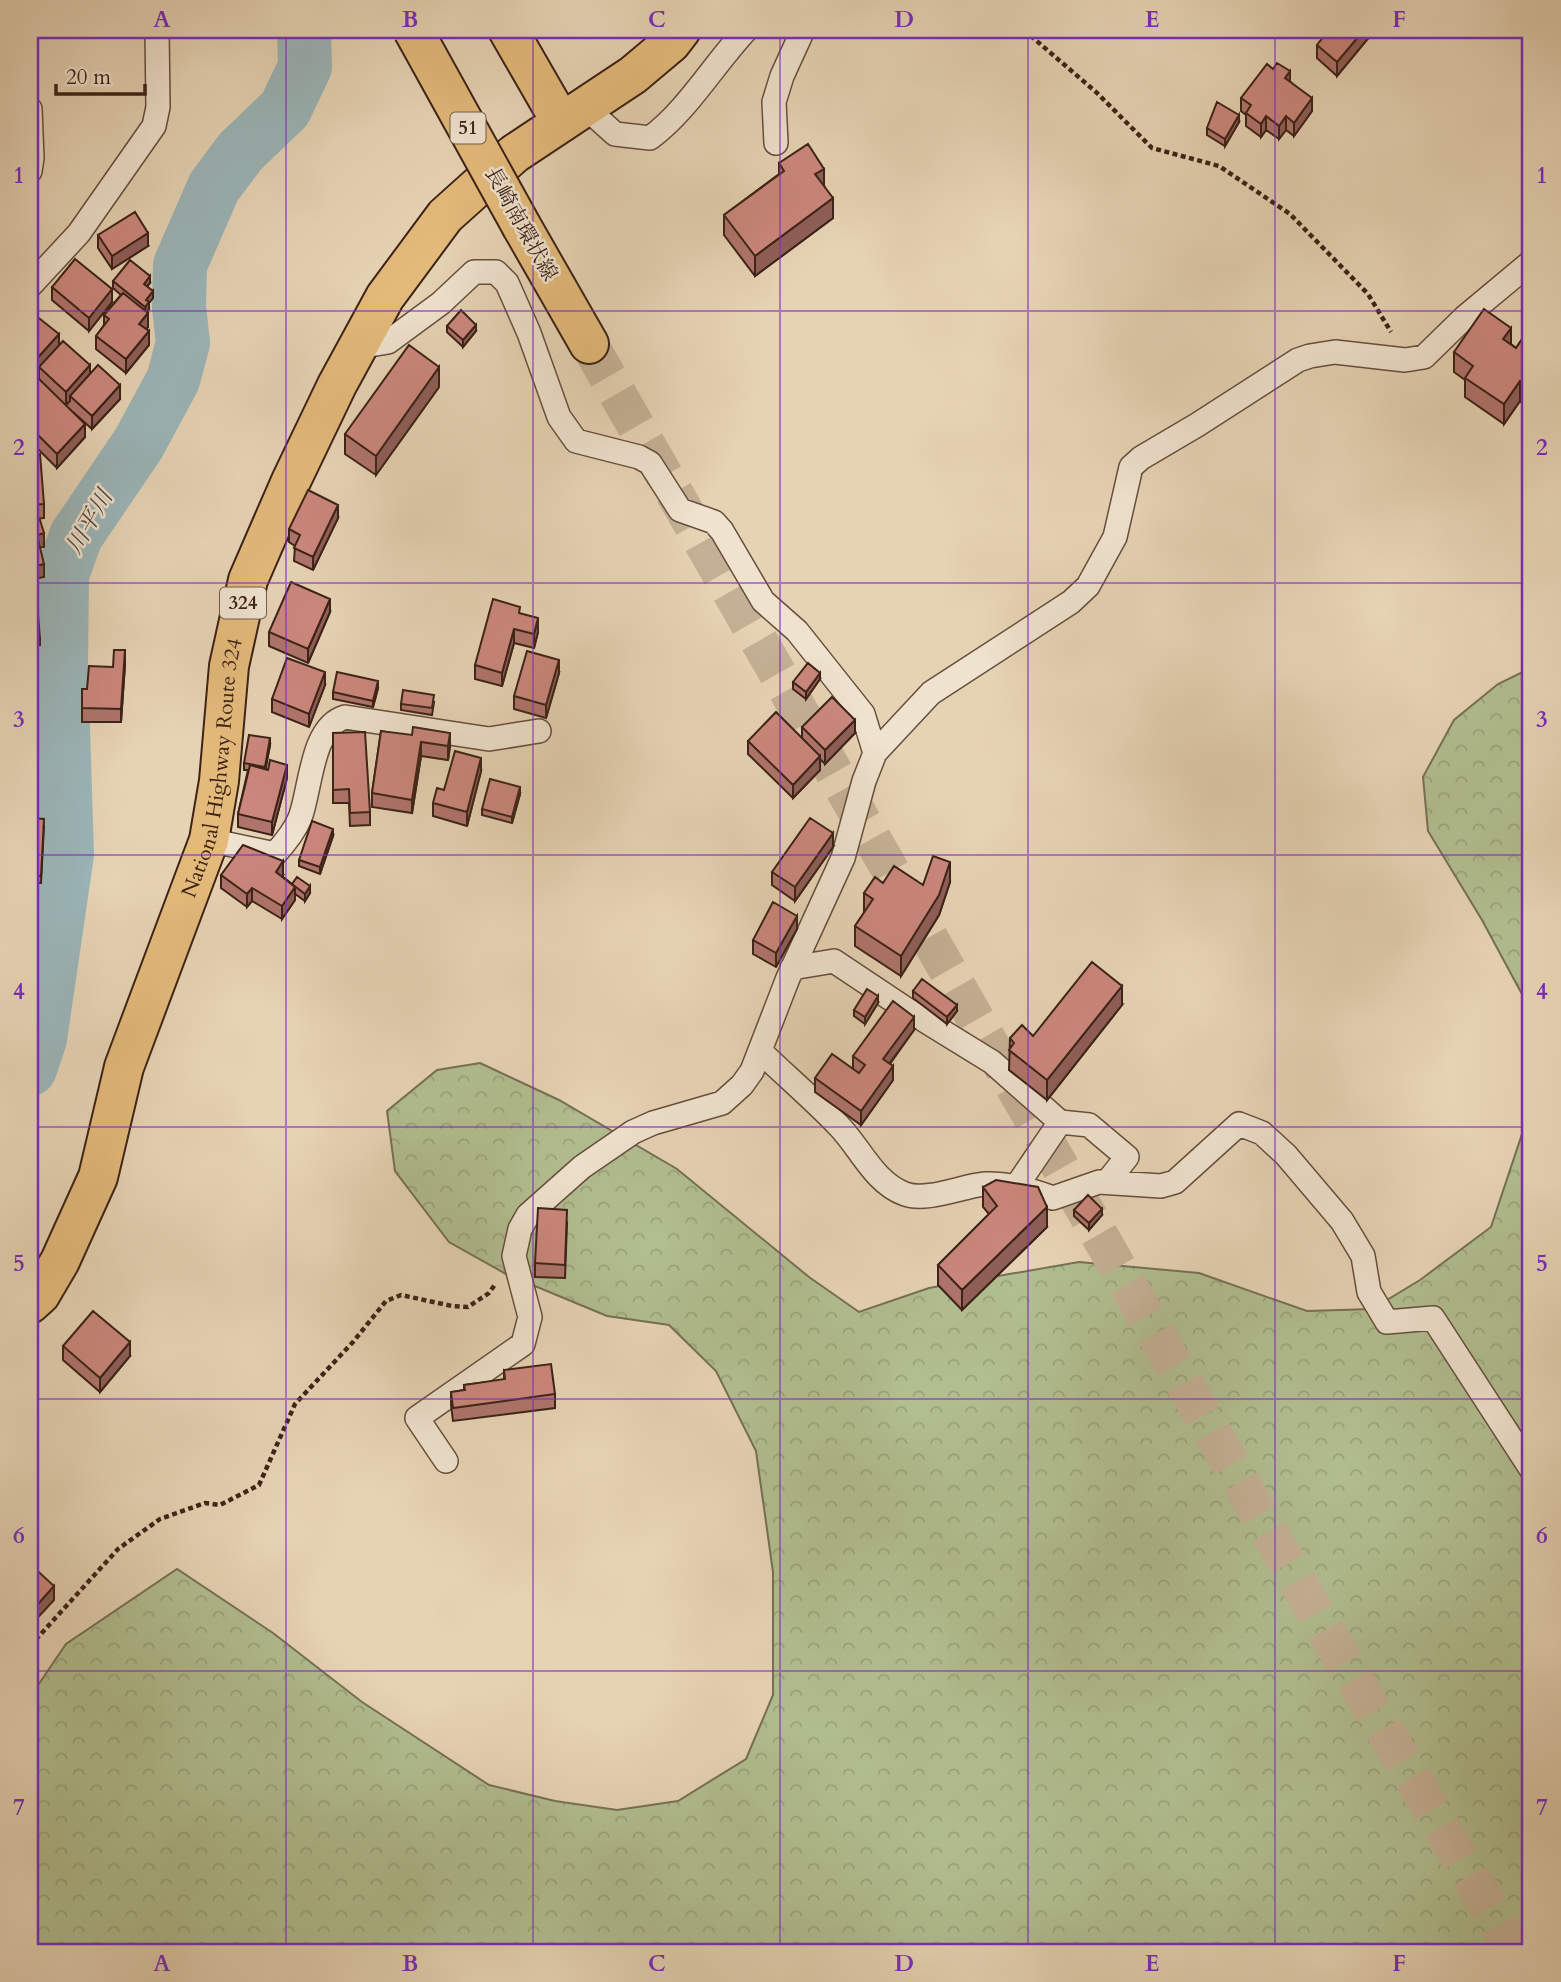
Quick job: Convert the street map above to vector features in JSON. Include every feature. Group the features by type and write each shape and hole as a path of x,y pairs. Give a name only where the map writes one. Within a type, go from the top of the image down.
{"highway":[{"name":"長崎南環状線","path":"413,30 589,344"},
{"name":"National Highway Route 324","path":"30,1304 40,1295 60,1261 98,1177 124,1068 209,840 219,781 229,666 248,580 291,481 358,347 385,297 445,216 514,154 633,75 671,43 681,30"},
{"path":"509,32 573,115"}],"street":[{"path":"30,286 79,233 154,126 158,107 158,30"},
{"path":"573,115 615,134 650,138 667,126 746,30"},
{"path":"776,143 774,102 782,76 803,30"},
{"path":"30,109 30,171"},
{"path":"446,1461 417,1418 523,1345 530,1317 514,1256 520,1229 528,1215 582,1167 633,1132 653,1123 722,1103 742,1085 752,1071 792,968 843,858 864,781 875,753 931,692 1071,602 1088,586 1115,537 1131,467 1141,458 1198,425 1298,360 1335,352 1405,360 1424,357 1465,317 1531,262"},
{"path":"358,347 388,342 441,303 474,272 496,272 507,283 529,333 559,417 576,441 639,457 650,463 680,510 714,522 763,601 797,631 863,714 875,753"},
{"path":"209,840 275,854 300,819 321,740 337,719 345,717 489,739 539,731"},
{"path":"792,968 834,961 905,1009 992,1062 1060,1122 1089,1125 1127,1157 1107,1182"},
{"path":"760,1051 841,1128 864,1159 886,1182 906,1195 937,1195 985,1184 1028,1189 1053,1198 1098,1182 1161,1186 1175,1182 1239,1124 1262,1133 1286,1155 1342,1221 1363,1256 1369,1292 1387,1322 1433,1318 1531,1469"},
{"path":"1016,1187 1060,1122"}],"path":[{"path":"1024,30 1096,92 1152,148 1219,166 1290,214 1368,294 1395,338 1408,343 1422,342 1434,348"},
{"path":"30,1646 128,1541 160,1519 205,1503 220,1504 259,1485 295,1404 353,1342 386,1301 401,1295 468,1307 489,1293 496,1283 498,1271"}],"green space":[{"path":"1531,668 1531,1011 1482,920 1428,831 1423,777 1454,720 1498,684"},
{"path":"480,1063 559,1100 677,1169 809,1277 859,1312 929,1288 1079,1262 1199,1273 1307,1311 1372,1309 1420,1280 1491,1227 1531,1107 1531,1952 30,1952 30,1697 66,1644 177,1569 273,1633 362,1702 489,1785 555,1801 617,1810 678,1801 746,1759 773,1695 773,1572 756,1451 716,1371 669,1325 607,1316 506,1274 449,1242 395,1171 387,1111 437,1070"}],"building":[{"path":"1329,30 1364,30 1337,62 1317,45"},
{"path":"1277,63 1290,71 1285,78 1312,98 1294,123 1286,116 1279,126 1266,116 1261,124 1246,113 1251,105 1241,98 1267,64 1273,69"},
{"path":"1217,102 1239,115 1225,139 1207,128"},
{"path":"808,144 824,169 815,174 833,198 755,256 724,215 784,171 779,163"},
{"path":"135,212 148,233 112,256 98,235"},
{"path":"75,259 112,289 89,318 52,287"},
{"path":"130,260 150,276 144,284 153,291 146,300 149,302 145,307 113,281"},
{"path":"123,293 148,313 139,324 149,331 126,359 96,336 109,319 104,315"},
{"path":"1484,309 1511,328 1503,339 1516,348 1531,326 1531,389 1520,381 1504,404 1465,378 1473,366 1454,352"},
{"path":"461,310 476,325 463,340 447,326"},
{"path":"30,311 59,334 32,364 30,361"},
{"path":"63,341 90,365 66,392 39,367"},
{"path":"409,345 439,367 376,456 345,434"},
{"path":"98,365 120,385 92,416 70,396"},
{"path":"35,375 85,424 57,454 30,427 30,382"},
{"path":"40,454 44,504 30,505 30,455"},
{"path":"308,490 338,505 313,557 294,548 300,535 289,529"},
{"path":"40,520 44,533 37,535 44,564 30,567 30,523"},
{"path":"291,582 330,599 308,649 269,632"},
{"path":"493,599 520,607 519,613 538,618 534,634 514,629 502,673 475,665"},
{"path":"30,601 38,614 40,639 30,638"},
{"path":"114,650 125,650 121,709 82,708 82,689 87,689 89,666 113,667"},
{"path":"527,651 559,660 546,705 514,696"},
{"path":"287,658 325,672 309,714 272,699"},
{"path":"808,663 820,673 806,692 793,682"},
{"path":"337,672 378,681 373,701 333,692"},
{"path":"403,690 434,695 432,708 401,704"},
{"path":"832,697 855,720 825,750 802,727"},
{"path":"776,712 820,756 793,785 748,741"},
{"path":"413,727 450,733 448,746 421,742 412,800 372,793 381,731 412,735"},
{"path":"365,732 370,812 350,813 349,789 333,790 333,733"},
{"path":"249,735 270,738 265,767 244,763"},
{"path":"455,751 481,758 467,812 433,803 437,788 444,790"},
{"path":"270,760 287,765 272,822 238,814 250,765 268,770"},
{"path":"490,779 520,787 512,817 482,809"},
{"path":"30,818 44,819 41,876 30,875"},
{"path":"810,818 833,833 795,887 772,872"},
{"path":"312,821 333,829 320,867 299,860"},
{"path":"243,845 283,861 276,872 295,887 282,906 252,888 247,894 221,875"},
{"path":"933,856 950,862 939,895 901,956 855,926 873,899 864,893 875,877 883,883 894,866 923,885"},
{"path":"297,877 310,886 305,894 292,884"},
{"path":"773,902 797,916 776,953 753,940"},
{"path":"30,907 35,908 30,952"},
{"path":"1092,962 1122,986 1047,1080 1009,1050 1014,1043 1010,1038 1022,1025 1033,1036"},
{"path":"922,979 957,1005 947,1017 913,991"},
{"path":"867,989 878,996 865,1017 854,1010"},
{"path":"893,1001 914,1017 883,1059 893,1066 861,1111 815,1078 832,1054 859,1073 865,1065 853,1056"},
{"path":"996,1180 1038,1187 1047,1207 962,1290 938,1265 997,1206 983,1187"},
{"path":"1088,1195 1102,1209 1089,1223 1074,1210"},
{"path":"538,1208 567,1210 565,1265 535,1263"},
{"path":"93,1311 130,1342 100,1378 63,1346"},
{"path":"551,1364 555,1394 453,1408 451,1392 465,1390 464,1385 505,1379 504,1370"},
{"path":"30,1564 54,1586 30,1613"}],"waterway":[{"name":"川平川","path":"30,1069 40,1039 67,854 61,666 62,575 76,536 139,443 173,380 183,343 179,307 180,265 214,187 241,151 285,109 305,67 304,30"}],"tunnel":[{"path":"589,344 1322,1624 1515,1952"}]}
